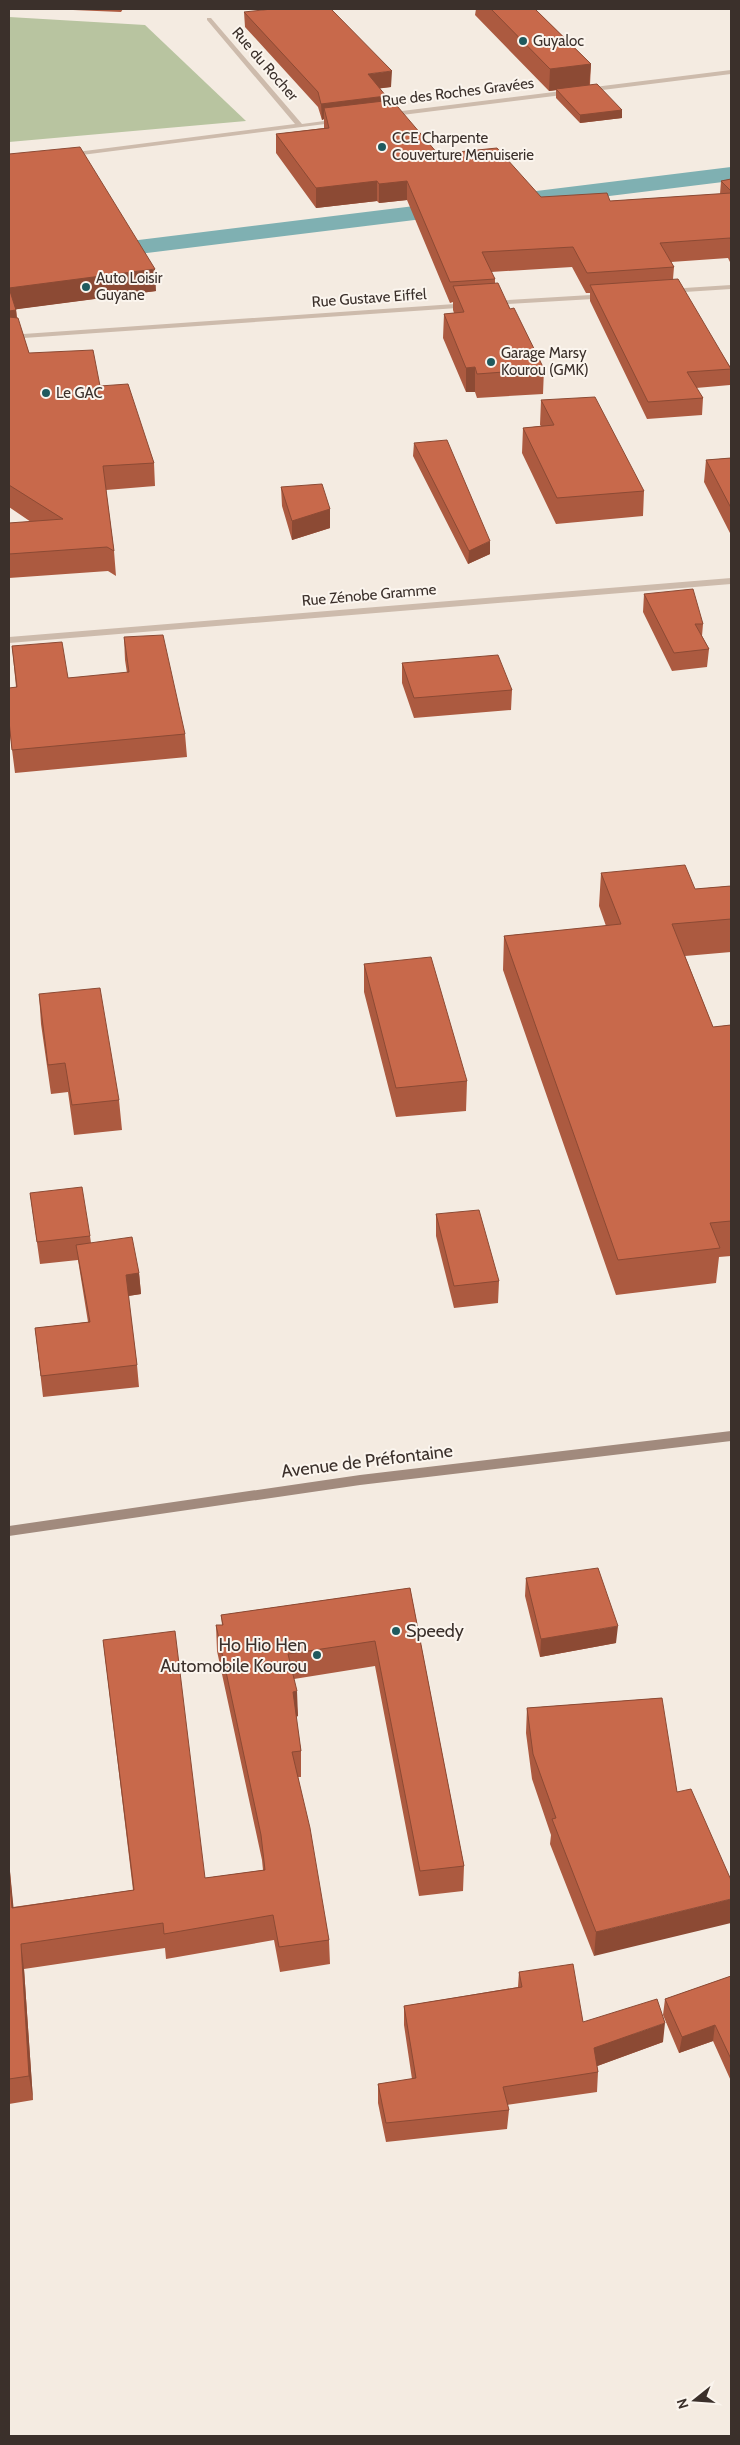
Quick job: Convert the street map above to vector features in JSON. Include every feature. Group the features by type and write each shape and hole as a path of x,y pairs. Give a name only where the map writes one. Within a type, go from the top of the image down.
{"main road":[{"name":"Avenue de Préfontaine","path":"9,1531 360,1480 731,1436"}],"street":[{"name":"Rue du Rocher","path":"209,19 300,126"},
{"name":"Rue des Roches Gravées","path":"380,116 731,72"},
{"path":"57,156 350,120"},
{"path":"662,292 731,287"},
{"name":"Rue Gustave Eiffel","path":"9,337 612,295"},
{"name":"Rue Zénobe Gramme","path":"9,640 731,581"}],"green space":[{"path":"9,17 145,25 246,121 9,142"}],"building":[{"path":"272,9 331,9 392,71 368,74 386,96 321,104 318,92 244,12"},
{"path":"491,9 535,9 591,64 550,69"},
{"path":"597,84 622,110 580,115 556,89"},
{"path":"392,100 438,154 497,148 541,197 607,193 610,201 731,193 731,241 730,238 660,243 674,267 587,273 573,247 482,252 495,279 450,282 407,181 379,184 377,181 316,188 276,134 329,128 324,108"},
{"path":"80,147 155,269 9,288 9,154"},
{"path":"731,179 731,191 721,181"},
{"path":"678,279 731,369 687,372 703,398 648,402 590,285"},
{"path":"498,283 510,309 514,308 544,369 477,374 475,367 466,368 444,314 464,312 453,286"},
{"path":"9,288 16,310 9,311"},
{"path":"9,317 18,318 29,353 93,350 100,386 128,384 154,463 103,466 114,551 107,547 9,554 9,523 63,519 9,485"},
{"path":"595,397 644,491 557,498 523,428 554,425 541,400"},
{"path":"447,440 490,541 469,551 414,443"},
{"path":"731,458 731,508 706,460"},
{"path":"322,484 330,509 292,521 281,487"},
{"path":"693,589 703,624 695,624 709,649 674,653 644,594"},
{"path":"163,635 185,734 12,750 9,721 9,688 17,687 12,646 62,642 68,678 129,672 124,637"},
{"path":"498,655 512,690 414,698 402,663"},
{"path":"685,865 695,889 731,886 731,919 672,924 713,1027 731,1025 731,1221 710,1223 720,1248 618,1260 504,936 621,924 601,873"},
{"path":"431,957 467,1081 396,1088 364,964"},
{"path":"100,988 119,1100 72,1105 65,1063 48,1065 39,994"},
{"path":"82,1187 90,1236 37,1242 30,1193"},
{"path":"479,1210 499,1281 454,1286 436,1214"},
{"path":"132,1237 139,1273 126,1275 137,1365 41,1376 35,1328 90,1322 76,1245"},
{"path":"598,1568 618,1626 541,1639 526,1578"},
{"path":"410,1588 464,1866 420,1871 375,1641 288,1654 297,1691 293,1692 301,1751 292,1752 310,1828 329,1940 279,1947 273,1915 164,1934 163,1923 21,1944 29,2076 9,2079 9,1875 12,1908 134,1890 103,1640 175,1631 205,1878 265,1870 261,1835 216,1625 223,1625 221,1615"},
{"path":"662,1698 677,1792 691,1789 731,1880 731,1899 596,1932 552,1819 556,1818 533,1754 527,1708"},
{"path":"573,1964 583,2022 657,1999 665,2023 594,2048 598,2072 503,2087 509,2110 386,2123 378,2084 416,2078 404,2006 522,1987 519,1972"},
{"path":"731,1976 731,2059 715,2025 682,2037 665,1999"}],"waterway":[{"path":"9,263 731,174"}],"place":[{"name":"Guyaloc","path":"523,41"},
{"name":"CCE Charpente Couverture Menuiserie","path":"382,147"},
{"name":"Auto Loisir Guyane","path":"86,287"},
{"name":"Garage Marsy Kourou (GMK)","path":"491,362"},
{"name":"Le GAC","path":"46,393"},
{"name":"Speedy","path":"396,1631"},
{"name":"Ho Hio Hen Automobile Kourou","path":"317,1655"}]}
